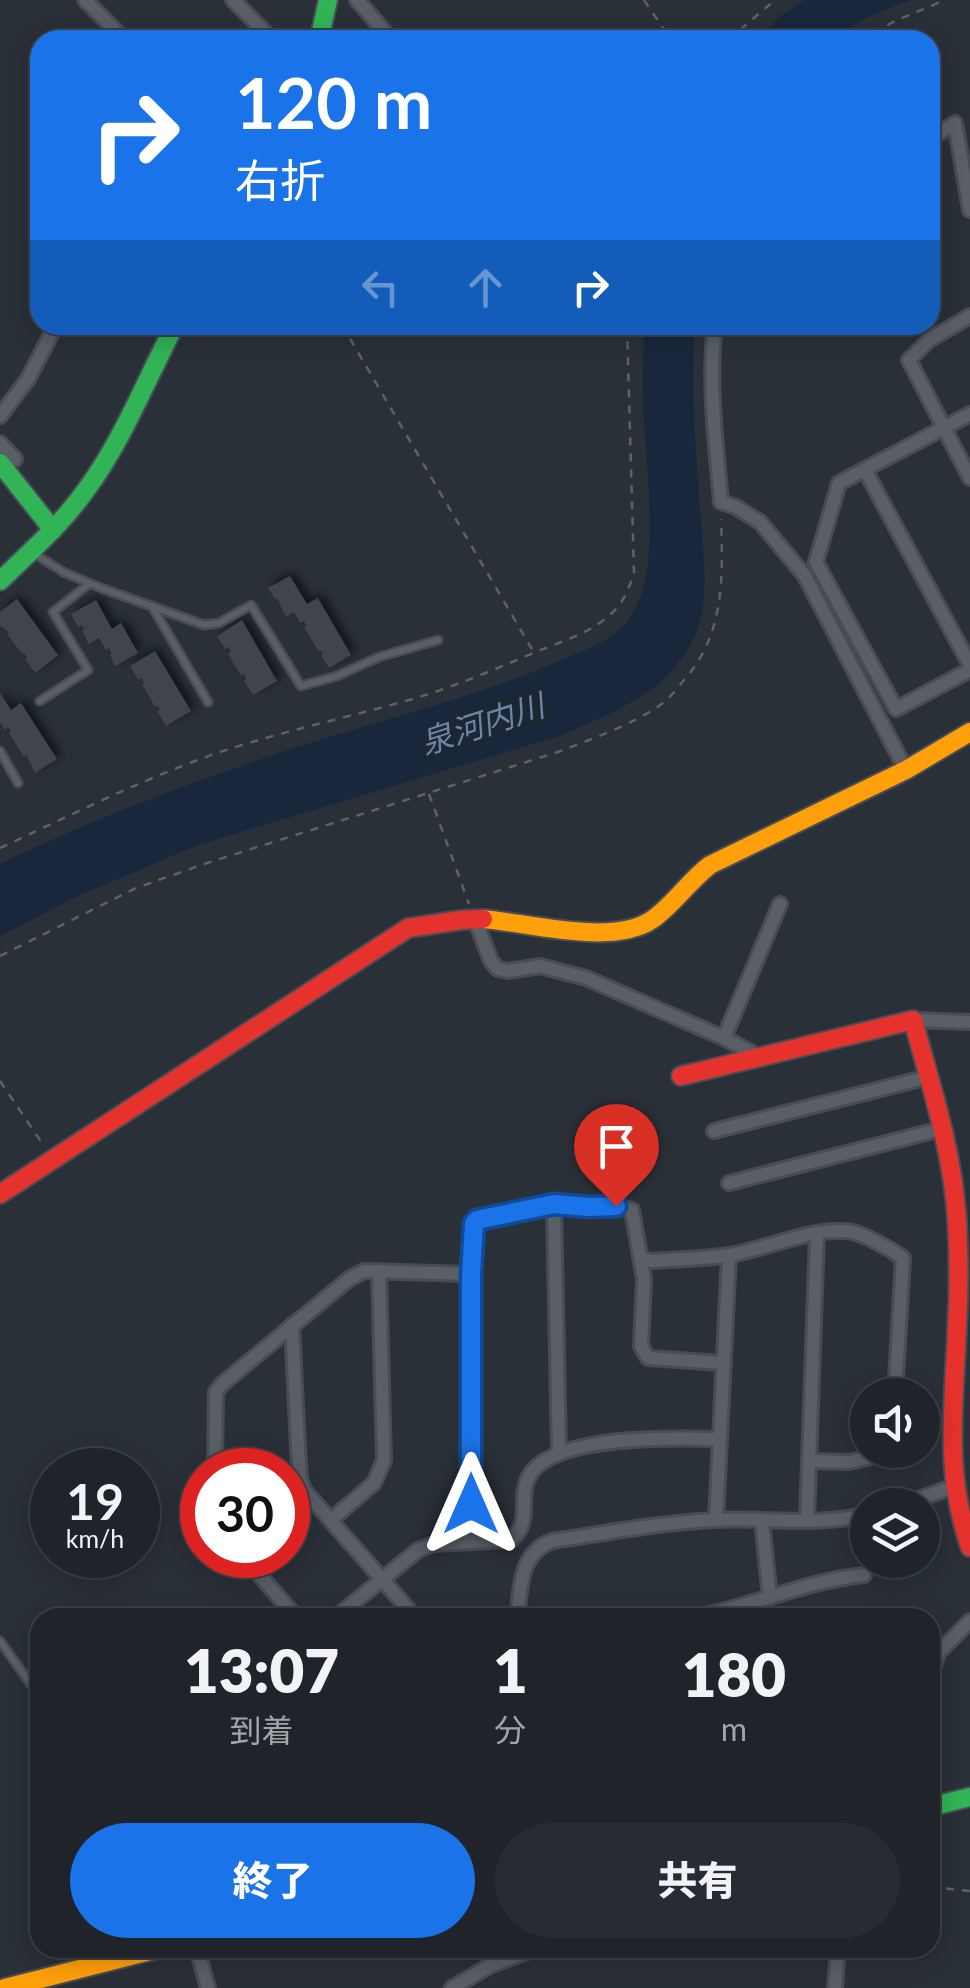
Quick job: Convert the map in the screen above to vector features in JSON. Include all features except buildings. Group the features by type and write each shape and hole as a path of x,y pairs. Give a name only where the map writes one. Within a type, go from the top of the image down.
{"street":[{"path":"85,0 114,30"},
{"path":"233,0 264,30"},
{"path":"321,30 328,0"},
{"path":"357,0 383,30"},
{"path":"940,133 970,114"},
{"path":"955,123 970,210"},
{"path":"940,334 970,316"},
{"path":"0,416 28,379 51,335"},
{"path":"0,581 72,510 120,433 170,335"},
{"path":"714,335 720,502 760,522 805,576 906,770"},
{"path":"938,335 909,360 970,478"},
{"path":"865,470 970,668 896,710 816,562 839,483 970,414"},
{"path":"0,443 15,459 3,465 52,530"},
{"path":"0,1194 408,928 475,919 609,931 640,926 657,917 694,874 906,770 970,732"},
{"path":"724,1038 780,904"},
{"path":"475,919 498,969 540,966 586,978 760,1057"},
{"path":"913,1020 954,1177 957,1326 951,1420 955,1486 970,1547"},
{"path":"680,1076 913,1020 970,1022"},
{"path":"714,1131 928,1078"},
{"path":"729,1184 941,1129"},
{"path":"554,1204 559,1452"},
{"path":"471,1542 471,1274 477,1220 554,1204 632,1210 644,1279 641,1346 648,1358 722,1363"},
{"path":"640,1258 651,1261 728,1255 816,1234 844,1230 856,1233 903,1258 896,1378"},
{"path":"807,1520 816,1234"},
{"path":"716,1520 728,1255"},
{"path":"215,1448 216,1392 222,1384 350,1278 364,1272 471,1274"},
{"path":"332,1520 374,1483 384,1460 379,1272"},
{"path":"292,1325 300,1478 304,1490 408,1608"},
{"path":"347,1608 418,1550 433,1544 511,1540 524,1522 527,1480 559,1452 630,1440 719,1439"},
{"path":"810,1461 850,1462"},
{"path":"940,1491 955,1486"},
{"path":"518,1608 524,1565 540,1545 552,1541 716,1520 850,1518"},
{"path":"762,1521 770,1598"},
{"path":"731,1608 850,1576"},
{"path":"262,1578 288,1608"},
{"path":"940,1651 970,1621"},
{"path":"940,1805 970,1797"},
{"path":"5,1988 123,1958"},
{"path":"200,1958 208,1988"},
{"path":"452,1988 488,1966 510,1958"},
{"path":"835,1988 837,1958"}],"lane":[{"path":"31,551 90,584 204,625 212,626 252,605 301,686 438,640"},
{"path":"40,700 88,670 53,612 90,584"},
{"path":"152,607 208,702"},
{"path":"0,751 18,783"},
{"path":"0,1641 30,1682"}],"path":[{"path":"644,0 664,30"},
{"path":"740,30 774,0"},
{"path":"877,30 945,0"},
{"path":"348,335 534,653"},
{"path":"0,848 217,754 411,700 480,676 597,626 622,601 634,573 627,335"},
{"path":"0,956 136,888 558,752 613,730 664,702 698,665 717,622 723,573 720,502"},
{"path":"429,794 475,919"},
{"path":"0,1081 53,1160"},
{"path":"940,1888 970,1890"}],"water":[{"path":"804,0 910,0 865,18 847,30 768,30"},
{"name":"泉河内川","path":"645,335 695,335 693,394 704,597 694,639 656,686 601,718 559,736 198,845 73,898 0,936 0,864 199,781 519,677 598,644 624,626 638,603 648,557"}],"traffic: fast":[{"path":"321,30 328,0"},
{"path":"0,581 86,490 123,430 170,335"},
{"path":"0,463 53,530"},
{"path":"940,1804 970,1797"}],"traffic: slow":[{"path":"483,919 594,932 636,927 661,913 710,865 906,770 970,732"},
{"path":"5,1988 123,1958"}],"traffic: jam":[{"path":"0,1194 408,928 483,919"},
{"path":"681,1076 913,1020 940,1119 955,1195 959,1274 954,1465 970,1547"}],"route":[{"path":"471,1504 474,1224 477,1220 554,1204 616,1206"}]}
